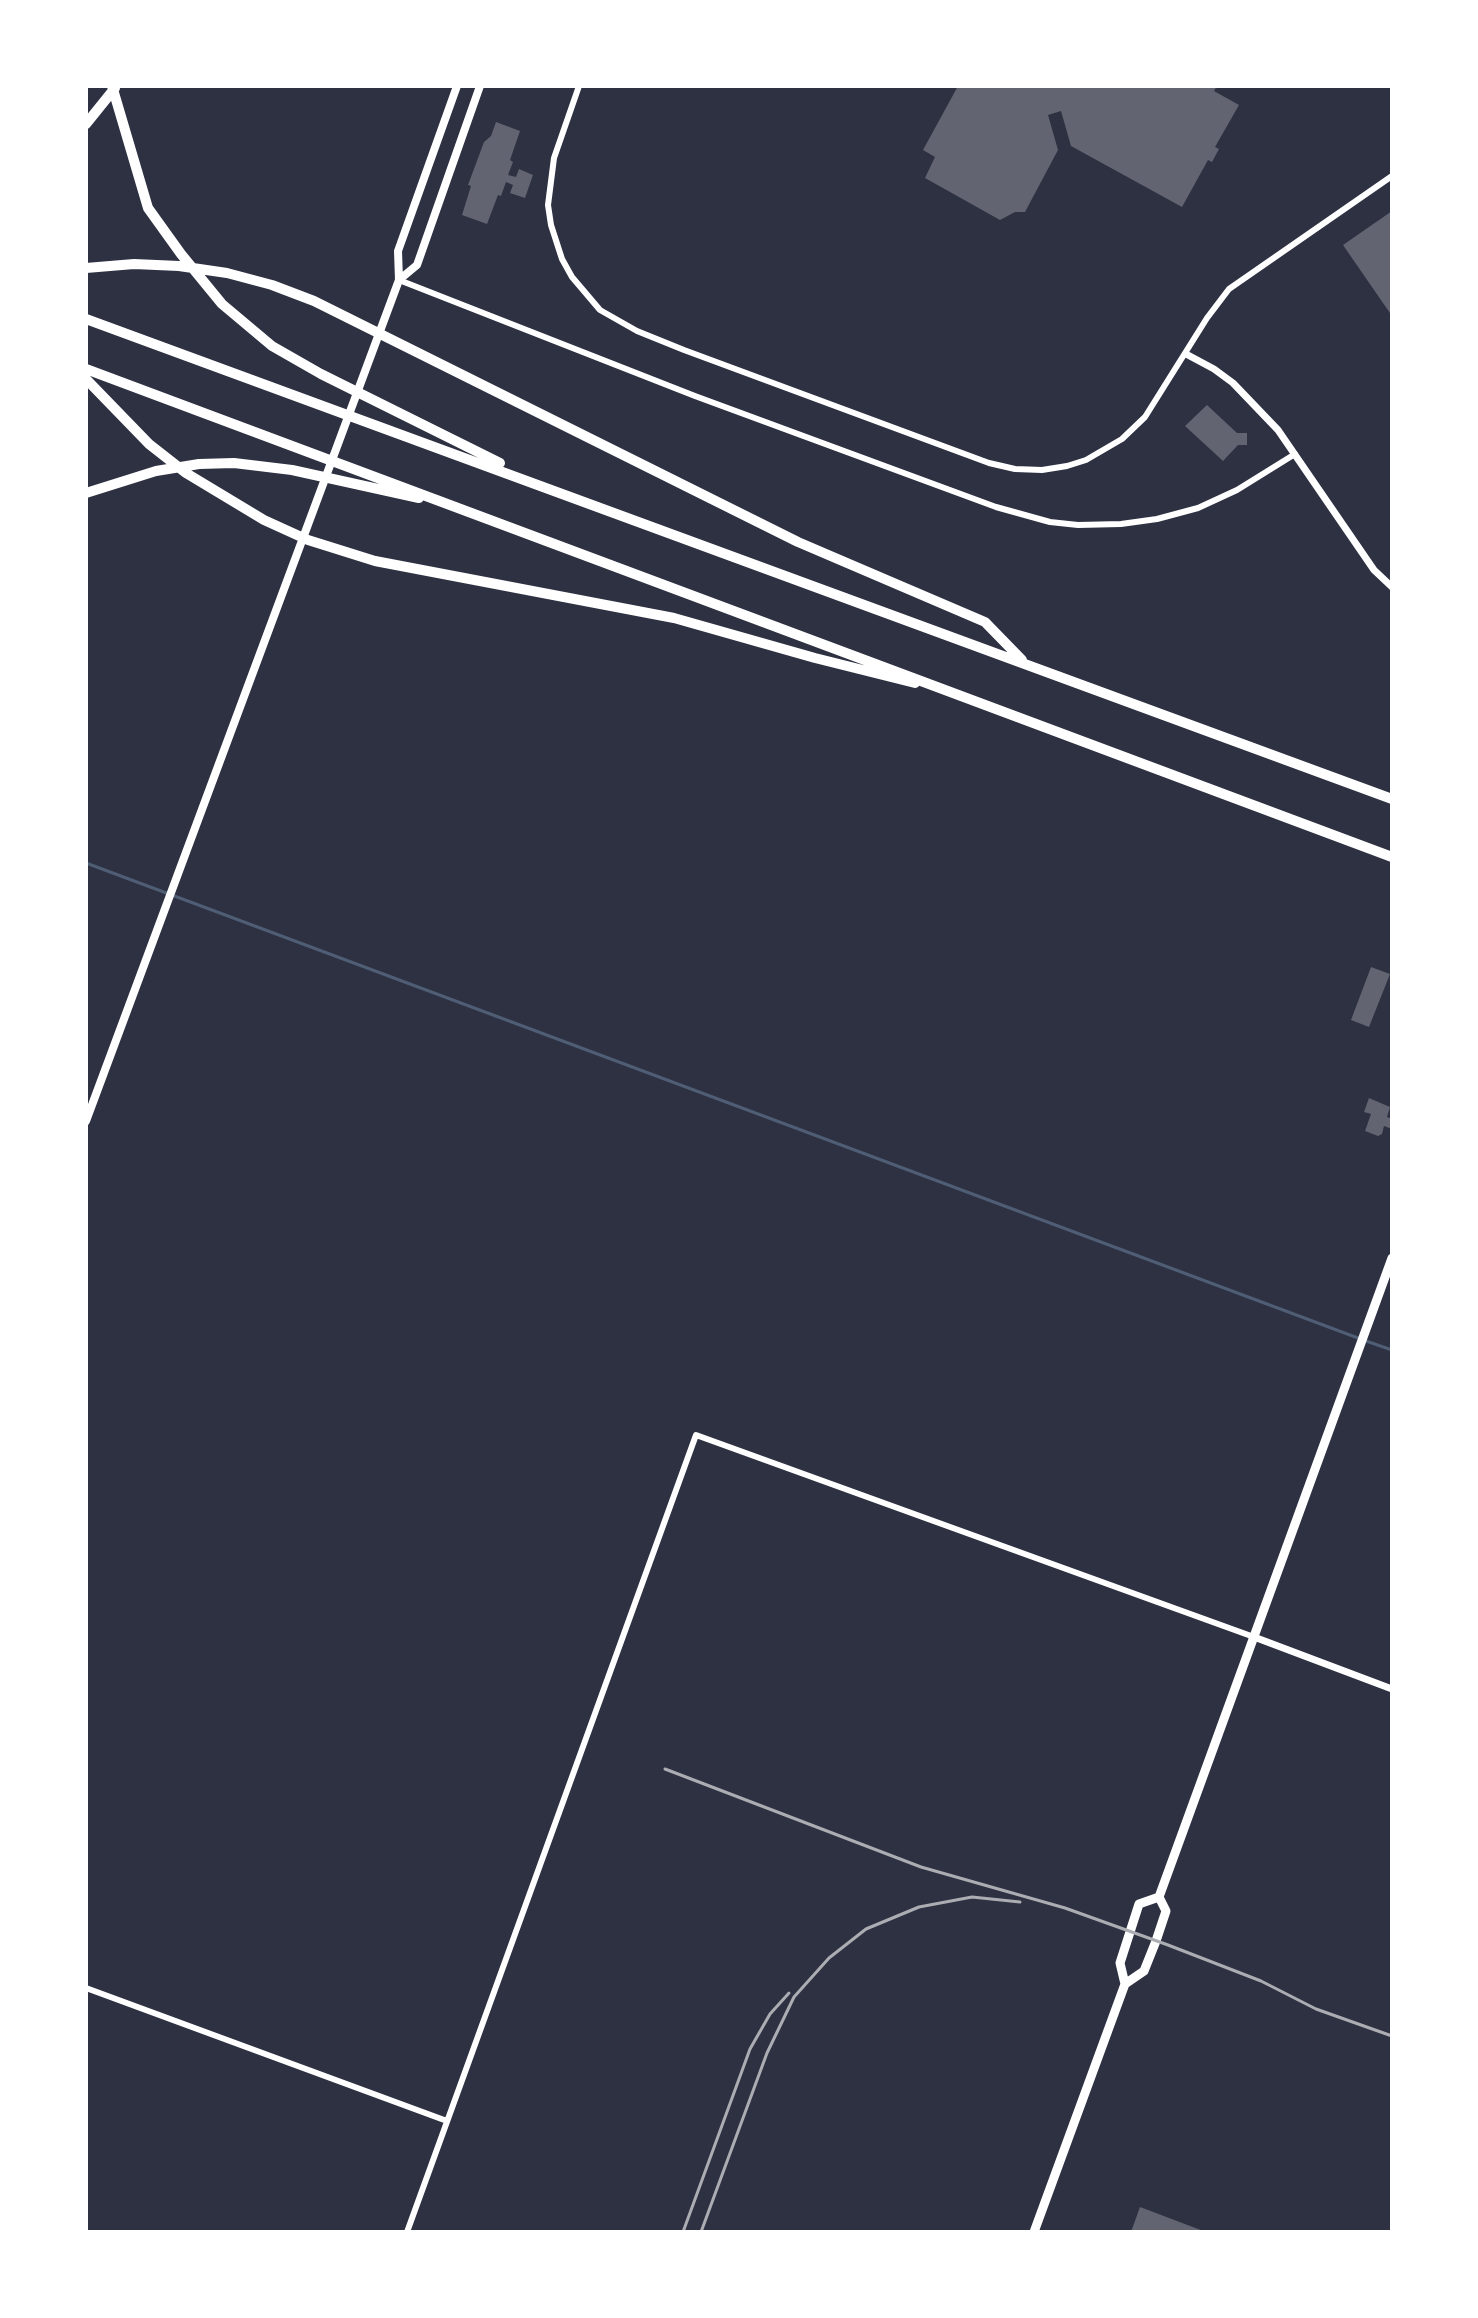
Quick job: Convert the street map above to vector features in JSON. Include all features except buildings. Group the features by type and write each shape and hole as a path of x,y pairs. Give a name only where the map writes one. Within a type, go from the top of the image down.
{"highway":[{"path":"86,124 114,86"},
{"path":"114,86 148,208 222,304 272,346 321,374 537,482"},
{"path":"86,268 134,264 179,266 227,273 314,301 798,542 985,622 1024,661"},
{"path":"86,319 537,482 1392,799"},
{"path":"86,369 1392,857"},
{"path":"86,379 149,444 225,498 264,520 353,555 421,571 674,618 963,695"},
{"path":"86,493 156,471 199,464 234,463 292,470 452,505"}],"main road":[{"path":"86,1121 399,280 398,251 457,86"},
{"path":"399,280 417,265 480,86"},
{"path":"1125,1984 1144,1971 1166,1911 1159,1897 1392,1258"},
{"path":"1034,2232 1125,1984 1120,1963 1139,1904 1159,1897"}],"street":[{"path":"579,86 550,174 551,225 562,259 600,310 637,331 989,463 1028,470 1067,466 1112,447 1145,417 1207,318 1229,289 1392,176"},
{"path":"399,280 719,405 996,507 1050,522 1104,526 1157,519 1198,508 1237,490 1295,454"},
{"path":"1186,354 1214,369 1251,399 1278,430 1374,570 1392,587"},
{"path":"407,2232 696,1435 1392,1689"},
{"path":"86,1988 447,2121"}],"waterway":[{"path":"86,863 1358,1338"},
{"path":"1366,1341 1392,1350"}],"railway":[{"path":"665,1769 921,1867 1065,1908 1168,1945 1261,1981 1316,2009 1392,2036"},
{"path":"701,2232 767,2053 794,1997 829,1958 866,1929 919,1907 972,1897 1020,1902"},
{"path":"683,2232 750,2049 770,2014 789,1993"}]}
